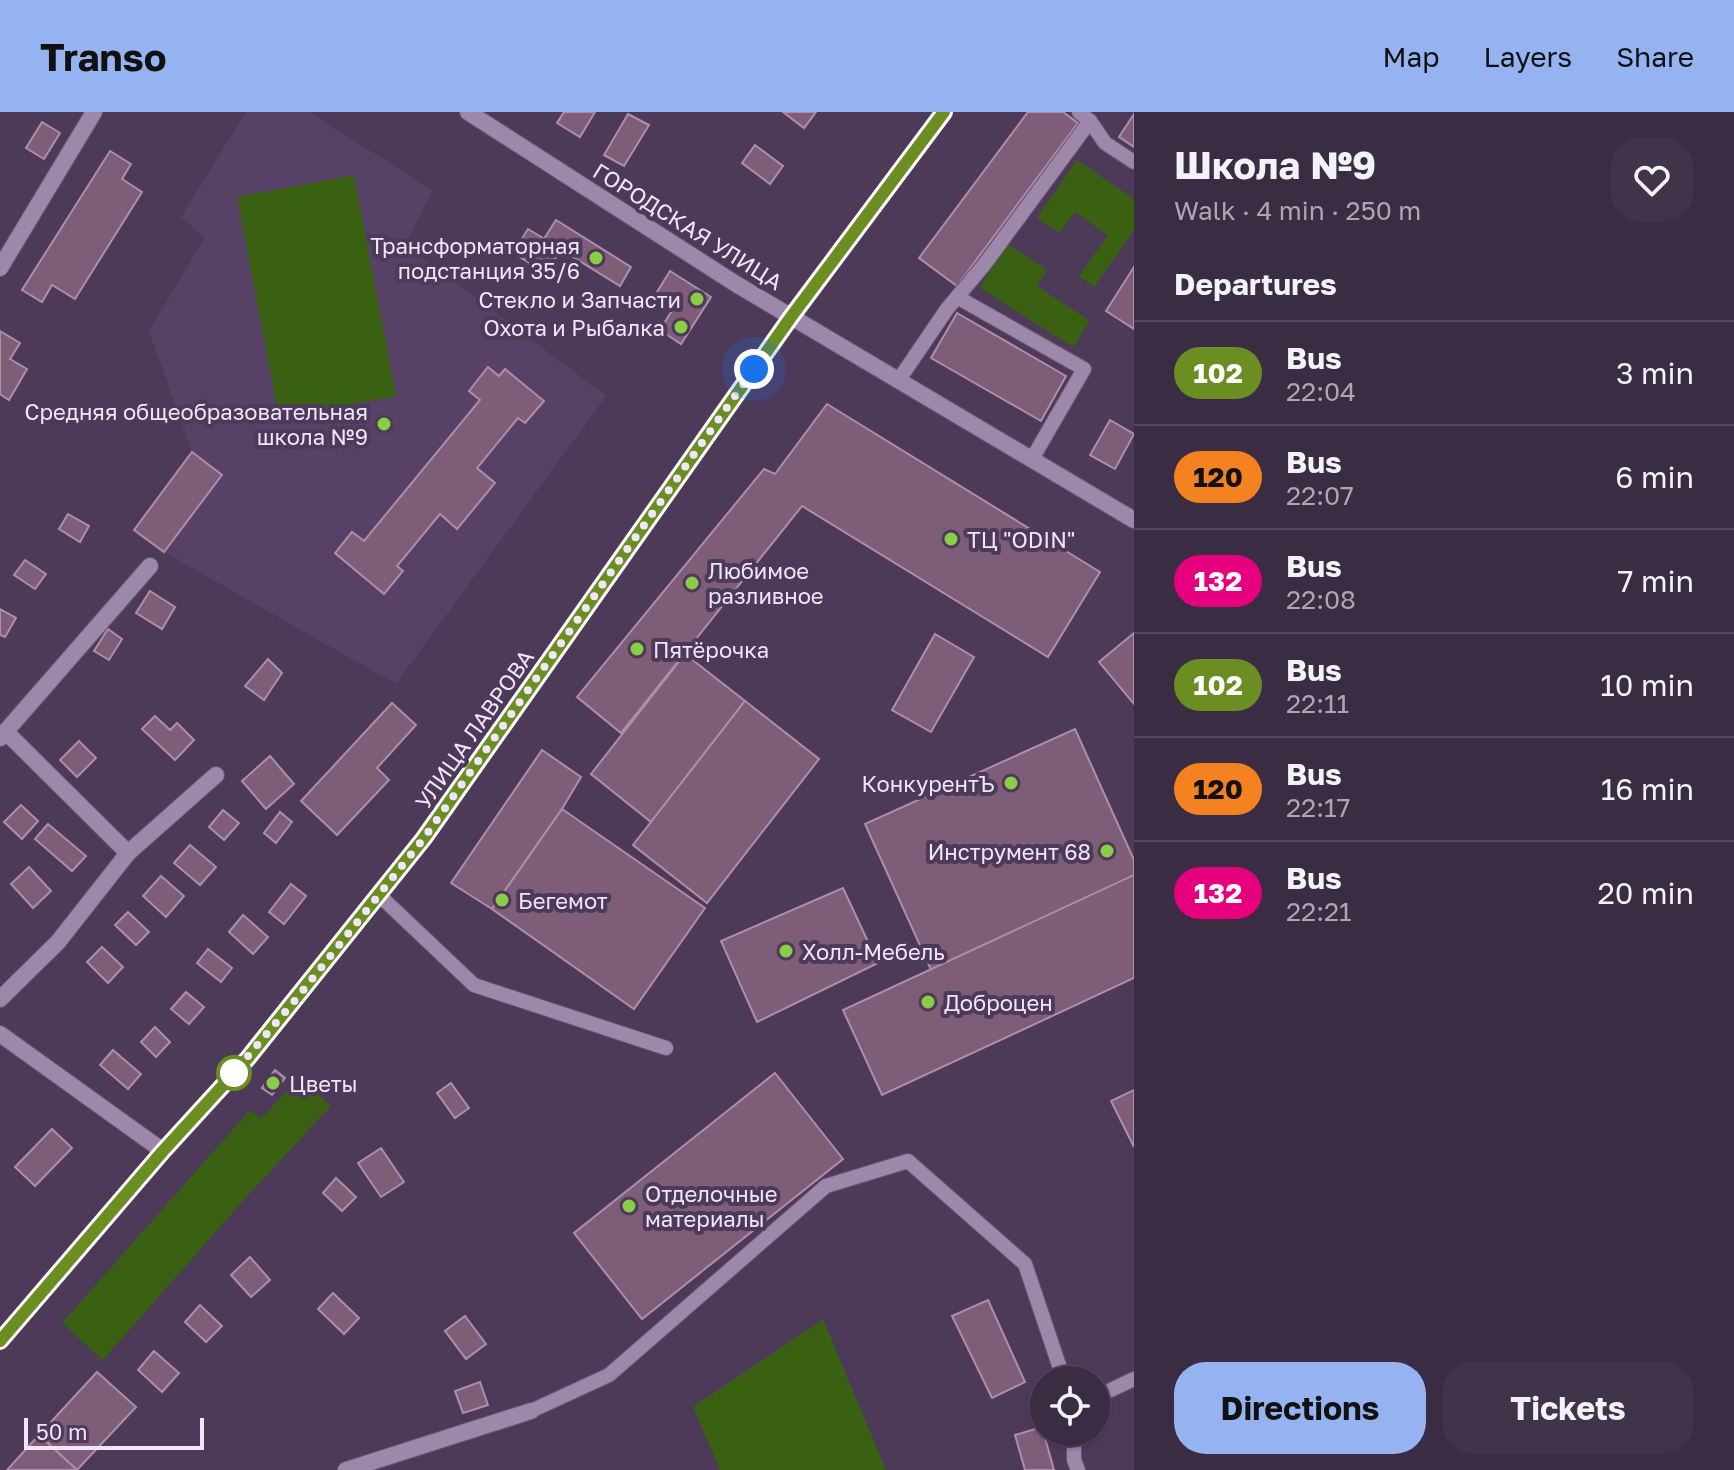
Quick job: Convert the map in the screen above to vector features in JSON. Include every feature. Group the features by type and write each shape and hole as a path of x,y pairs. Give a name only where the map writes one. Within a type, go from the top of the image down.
{"main road":[{"name":"УЛИЦА ЛАВРОВА","path":"0,1341 163,1151 248,1058 424,838 791,317 944,112"}],"street":[{"path":"0,268 94,112"},
{"name":"ГОРОДСКАЯ УЛИЦА","path":"468,112 736,284 1134,520"},
{"path":"128,853 3,735 150,566"},
{"path":"0,999 58,942 128,853 216,775"},
{"path":"0,1034 163,1151"},
{"path":"346,1470 531,1411"}],"lane":[{"path":"898,381 947,309 984,265 1084,116 1105,143 1134,162"},
{"path":"957,297 1084,369 1032,459"},
{"path":"379,895 474,985 666,1048"},
{"path":"531,1411 609,1375 826,1186 908,1161 1025,1264 1059,1366"},
{"path":"1110,1390 1134,1379"},
{"path":"1074,1446 1078,1470"}],"shaded area":[{"name":"Средняя общеобразовательная школа №9","path":"246,112 309,112 432,190 405,244 606,396 396,684 164,552 222,475 192,452 149,331 205,238 181,217"}],"green space":[{"path":"1077,160 1134,199 1134,230 1094,287 1079,276 1108,235 1075,212 1059,233 1037,218"},
{"path":"354,175 396,396 279,418 237,197"},
{"path":"1007,244 1047,270 1037,286 1090,321 1073,347 980,288"},
{"path":"299,1077 331,1106 103,1360 62,1323 250,1110 261,1119"},
{"path":"823,1319 886,1470 720,1470 693,1407"}],"building":[{"path":"564,112 595,112 580,137 557,123"},
{"path":"783,112 816,112 804,128"},
{"path":"1028,112 1063,112 1078,123 957,286 919,258"},
{"path":"628,114 649,125 624,166 604,155"},
{"path":"1134,114 1134,147 1119,137"},
{"path":"42,122 60,133 44,159 26,148"},
{"path":"755,145 783,166 770,184 742,163"},
{"path":"110,151 131,164 122,179 142,192 75,299 52,285 42,302 22,290"},
{"name":"Трансформаторная подстанция 35/6","path":"556,220 631,267 620,286 544,239"},
{"path":"528,229 561,249 546,273 513,253"},
{"path":"1134,267 1134,329 1106,311"},
{"path":"670,271 711,297 681,344 660,330 676,304 657,292"},
{"path":"957,313 1066,376 1041,421 931,358"},
{"path":"0,331 20,343 10,359 27,369 9,400 0,394"},
{"path":"488,367 499,376 505,369 544,401 525,423 518,418 477,468 495,483 457,529 440,514 397,566 403,571 384,594 335,553 352,532 364,541 480,400 469,391"},
{"name":"ТЦ \"ODIN\"","path":"827,404 1100,572 1048,657 802,506 621,733 577,697 764,469 775,474"},
{"path":"1110,420 1134,434 1115,469 1090,455"},
{"path":"192,452 222,475 164,552 134,530"},
{"path":"68,514 89,526 80,542 59,529"},
{"path":"25,560 46,574 35,589 14,575"},
{"path":"150,591 175,607 162,629 136,613"},
{"path":"0,609 16,618 5,637 0,635"},
{"path":"108,629 122,639 109,660 94,651"},
{"path":"1134,633 1134,704 1099,662"},
{"path":"935,634 974,657 931,732 892,710"},
{"path":"685,654 745,701 651,822 591,774"},
{"path":"268,659 282,673 264,700 245,686"},
{"path":"745,701 819,759 707,903 633,845"},
{"path":"392,703 416,725 377,768 389,780 337,835 301,801"},
{"path":"155,716 170,730 177,723 194,740 175,760 142,729"},
{"path":"1075,729 1134,860 1134,880 932,972 865,824"},
{"path":"79,741 96,758 77,777 60,760"},
{"path":"542,750 581,777 492,909 451,883"},
{"path":"270,756 294,784 266,809 242,781"},
{"path":"21,805 38,821 22,839 4,822"},
{"path":"562,809 705,908 634,1009 492,909"},
{"path":"223,810 239,823 224,840 209,827"},
{"path":"280,812 292,822 276,843 264,833"},
{"path":"48,824 86,856 72,871 35,839"},
{"path":"190,845 216,867 200,885 174,863"},
{"path":"29,867 51,891 33,908 11,884"},
{"path":"1134,875 1134,978 882,1095 843,1010"},
{"path":"161,876 184,896 166,917 143,896"},
{"path":"291,884 306,896 284,924 269,912"},
{"path":"843,888 878,963 757,1022 721,941"},
{"path":"128,912 149,932 136,945 115,925"},
{"path":"243,915 268,937 253,954 229,932"},
{"path":"102,947 123,967 108,983 87,962"},
{"path":"208,949 232,968 221,982 197,963"},
{"path":"186,992 204,1007 189,1024 171,1009"},
{"path":"155,1027 170,1042 156,1057 141,1042"},
{"path":"113,1050 141,1074 128,1089 100,1065"},
{"name":"Цветы","path":"275,1070 285,1078 272,1095 262,1088"},
{"path":"775,1073 843,1159 642,1319 574,1233"},
{"path":"451,1083 469,1108 455,1118 437,1093"},
{"path":"1134,1090 1134,1147 1111,1101"},
{"path":"52,1129 72,1148 35,1186 15,1167"},
{"path":"381,1148 404,1182 381,1197 358,1163"},
{"path":"336,1178 356,1197 342,1211 323,1193"},
{"path":"250,1257 270,1280 251,1297 231,1275"},
{"path":"333,1293 359,1318 344,1334 318,1309"},
{"path":"988,1300 1025,1382 992,1398 952,1316"},
{"path":"200,1305 222,1326 206,1342 185,1322"},
{"path":"465,1316 486,1344 466,1359 445,1331"},
{"path":"154,1351 179,1373 162,1392 138,1370"},
{"path":"97,1372 136,1407 77,1470 39,1435"},
{"path":"480,1382 488,1405 463,1413 455,1391"},
{"path":"1030,1431 1030,1446 1047,1446 1054,1470 1025,1470 1015,1435"},
{"path":"39,1435 77,1470 7,1470"}],"bus line":[{"name":"102","path":"0,1341 163,1151 248,1058 424,838 791,317 944,112"}],"place":[{"name":"Трансформаторная подстанция 35/6","path":"596,258"},
{"name":"Стекло и Запчасти","path":"697,299"},
{"name":"Охота и Рыбалка","path":"681,327"},
{"name":"Средняя общеобразовательная школа №9","path":"384,424"},
{"name":"ТЦ \"ODIN\"","path":"951,539"},
{"name":"Любимое разливное","path":"692,583"},
{"name":"Пятёрочка","path":"637,649"},
{"name":"КонкурентЪ","path":"1011,783"},
{"name":"Инструмент 68","path":"1107,851"},
{"name":"Бегемот","path":"502,900"},
{"name":"Холл-Мебель","path":"786,951"},
{"name":"Доброцен","path":"928,1002"},
{"name":"Цветы","path":"273,1083"},
{"name":"Отделочные материалы","path":"629,1206"}],"route":[{"path":"234,1073 227,1081 424,838 754,369"}]}
